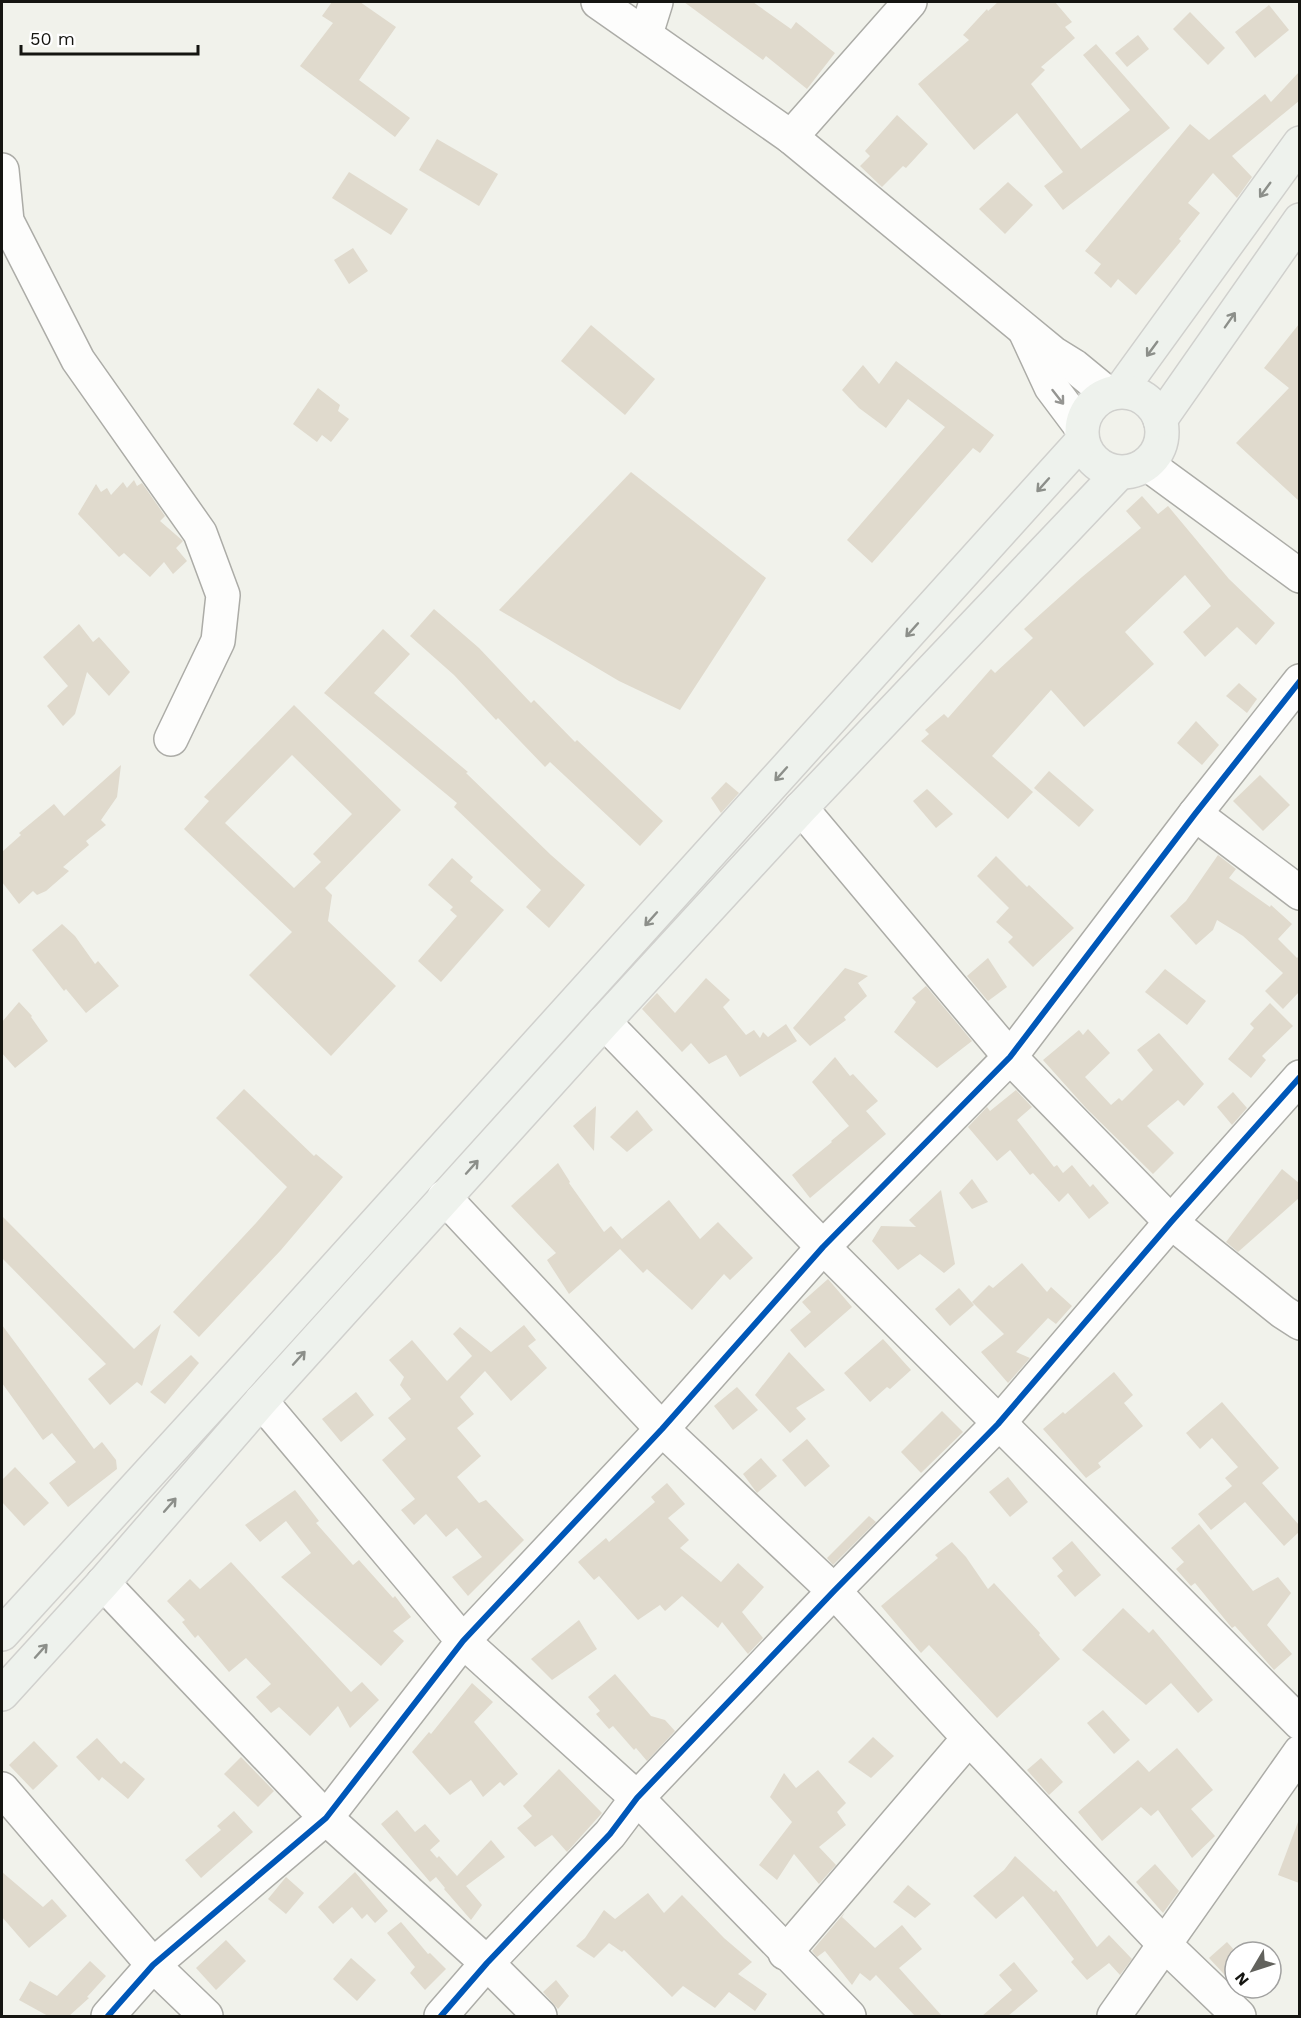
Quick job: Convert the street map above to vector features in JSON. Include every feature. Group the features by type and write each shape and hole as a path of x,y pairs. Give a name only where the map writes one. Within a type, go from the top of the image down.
{"main road":[{"path":"1133,469 1107,470 1095,463 1087,454 1082,434 1086,412 1095,401 1114,392 1299,143"},
{"path":"1161,420 1299,220"},
{"path":"2,1694 444,1197 801,808 1133,469 1156,455 1161,444 1162,432 1161,420 1152,405 1137,394 1114,392"},
{"path":"2,1634 234,1381 1082,434"}],"street":[{"path":"598,2 791,137 1053,353 1114,392"},
{"path":"646,34 657,2"},
{"path":"791,137 910,2"},
{"path":"2,170 7,221 78,360 200,533 223,595 218,641 171,739"},
{"path":"1022,326 1051,387 1082,434"},
{"path":"1133,469 1299,576"},
{"path":"108,2016 153,1965 326,1818 463,1641 662,1429 822,1248 1010,1057 1299,681"},
{"path":"801,808 1010,1057 1171,1222 1299,1323"},
{"path":"1195,814 1299,893"},
{"path":"604,1022 822,1248 1299,1723"},
{"path":"441,2016 487,1963 610,1834 637,1798 834,1591 998,1424 1299,1077"},
{"path":"444,1197 662,1429 834,1591 1164,1944 1239,2016"},
{"path":"261,1401 463,1641 637,1798 785,1953 849,2016"},
{"path":"103,1583 326,1818 487,1963 540,2016"},
{"path":"785,1953 969,1738"},
{"path":"1114,2016 1299,1752"},
{"path":"2,1789 153,1965 206,2016"}],"building":[{"path":"332,2 360,2 396,27 359,80 410,118 395,137 300,66 333,23 322,16"},
{"path":"684,2 753,2 791,29 796,22 835,53 807,89 766,56 763,60"},
{"path":"998,2 1055,2 1072,22 1065,27 1075,38 1041,67 1045,70 1031,84 1081,149 1130,110 1083,55 1096,44 1170,128 1063,210 1044,186 1063,172 1017,113 974,150 918,84 969,40 963,35 987,9 988,11"},
{"path":"1269,5 1289,30 1255,58 1235,32"},
{"path":"1190,12 1225,48 1208,65 1173,29"},
{"path":"1138,35 1149,49 1127,67 1115,53"},
{"path":"1299,72 1299,101 1232,156 1252,177 1237,198 1213,173 1188,203 1200,213 1179,239 1181,241 1136,295 1118,279 1111,288 1094,273 1101,264 1085,251 1190,124 1209,140 1265,94 1271,102"},
{"path":"897,115 928,144 906,168 903,166 882,187 860,166 870,156 865,151"},
{"path":"437,139 498,174 479,206 419,170"},
{"path":"349,172 408,209 391,235 332,198"},
{"path":"1008,182 1033,205 1005,234 979,209"},
{"path":"353,248 368,271 349,284 334,260"},
{"path":"1299,324 1299,501 1236,443 1289,388 1264,368"},
{"path":"591,325 655,379 625,415 561,361"},
{"path":"896,361 994,435 980,453 973,448 872,563 847,540 945,427 908,399 886,428 859,408 842,390 863,365 879,384"},
{"path":"318,388 340,405 338,411 349,419 331,442 322,435 317,442 293,424"},
{"path":"631,472 766,578 680,710 619,681 499,610"},
{"path":"134,480 137,486 142,483 165,516 160,521 183,541 176,548 187,561 173,574 164,562 150,577 124,553 119,557 78,514 96,484 101,492 107,488 111,495 123,482 127,488"},
{"path":"1142,496 1158,514 1168,506 1229,579 1275,623 1256,645 1237,627 1205,657 1183,632 1211,606 1185,575 1125,632 1154,664 1084,727 1051,690 992,756 1033,792 1008,819 921,741 929,734 925,730 944,714 948,718 991,669 995,673 1033,638 1024,629 1141,528 1126,511"},
{"path":"434,609 479,648 531,703 534,700 575,742 577,740 663,821 640,846 550,762 545,767 454,675 410,636"},
{"path":"79,624 93,642 99,637 130,672 109,696 87,672 75,714 63,726 47,706 68,686 43,657"},
{"path":"383,629 410,654 374,693 468,772 466,773 585,885 549,928 526,907 541,890 454,807 457,803 324,693"},
{"path":"1239,683 1257,699 1247,713 1226,696"},
{"path":"294,705 401,810 325,888 332,895 328,921 396,986 331,1056 249,975 292,932 184,829 209,801 204,797","holes":["292,755 352,814 313,854 321,862 294,888 225,823"]},
{"path":"1196,721 1219,745 1202,765 1177,743"},
{"path":"121,765 117,797 101,820 106,825 86,841 89,845 63,867 69,871 46,891 37,895 33,891 19,904 2,882 2,852 21,835 19,833 54,804 64,816"},
{"path":"1049,771 1094,810 1079,827 1034,788"},
{"path":"1260,775 1290,805 1263,831 1233,801"},
{"path":"726,782 739,793 721,813 711,798"},
{"path":"927,789 953,814 936,828 913,801"},
{"path":"1218,855 1236,869 1229,878 1270,907 1271,905 1292,924 1278,939 1297,958 1299,956 1299,992 1283,1009 1265,991 1283,973 1243,936 1217,920 1213,930 1196,945 1170,916 1186,901"},
{"path":"996,856 1074,928 1033,967 1008,942 1013,937 996,922 1009,908 977,876"},
{"path":"452,858 473,877 470,881 504,910 441,982 418,961 457,916 450,910 453,907 428,885"},
{"path":"62,924 75,936 95,964 98,961 119,986 86,1013 66,989 64,991 32,950"},
{"path":"988,958 1007,987 988,1001 967,976"},
{"path":"845,968 868,976 858,983 867,996 844,1017 846,1020 810,1046 793,1028"},
{"path":"1165,969 1206,1001 1187,1025 1145,992"},
{"path":"706,978 730,1000 723,1007 746,1035 754,1030 760,1038 763,1032 768,1037 786,1024 797,1041 740,1077 726,1055 709,1064 691,1043 682,1052 642,1009 657,993 675,1013"},
{"path":"926,986 972,1041 937,1068 894,1032 916,1002 912,998"},
{"path":"19,1002 32,1016 48,1041 15,1068 2,1053 2,1022"},
{"path":"1270,1003 1293,1026 1262,1056 1266,1060 1251,1078 1228,1059 1254,1028 1250,1024"},
{"path":"1088,1029 1110,1053 1085,1077 1111,1105 1119,1098 1122,1101 1153,1070 1137,1050 1159,1033 1204,1084 1184,1106 1178,1100 1147,1126 1174,1153 1153,1174 1086,1108 1043,1060 1079,1030 1083,1035"},
{"path":"835,1057 850,1076 853,1074 878,1101 866,1111 886,1134 810,1198 792,1175 849,1126 812,1082"},
{"path":"244,1089 314,1156 316,1154 343,1177 281,1250 199,1337 173,1312 287,1187 216,1118"},
{"path":"1016,1090 1032,1107 1017,1120 1054,1167 1057,1165 1063,1173 1072,1165 1090,1187 1093,1184 1109,1203 1089,1219 1068,1193 1059,1202 1033,1173 1030,1175 1010,1150 997,1161 968,1127 987,1107 990,1111"},
{"path":"1233,1092 1247,1108 1232,1125 1217,1107"},
{"path":"596,1106 594,1151 573,1126"},
{"path":"637,1110 653,1130 627,1152 610,1137"},
{"path":"558,1163 569,1183 604,1232 611,1226 622,1239 669,1200 700,1239 718,1222 753,1258 730,1280 724,1274 692,1310 647,1269 643,1273 620,1249 569,1294 547,1260 556,1253 511,1206"},
{"path":"1282,1169 1299,1183 1299,1198 1238,1252 1226,1242"},
{"path":"972,1179 988,1202 972,1209 959,1193"},
{"path":"941,1190 955,1264 944,1273 920,1254 898,1270 872,1241 881,1226 916,1227 909,1220"},
{"path":"2,1216 134,1349 161,1324 142,1386 137,1382 110,1405 88,1379 106,1364 2,1258"},
{"path":"1022,1263 1047,1292 1051,1287 1072,1306 1056,1324 1048,1318 1016,1352 1030,1358 1008,1383 981,1352 1004,1334 972,1302 989,1285 993,1288"},
{"path":"828,1279 852,1307 805,1348 790,1330 811,1312 802,1302"},
{"path":"959,1288 974,1305 950,1326 935,1309"},
{"path":"2,1325 94,1449 102,1442 116,1460 117,1469 68,1507 49,1483 76,1462 52,1433 43,1440 2,1383"},
{"path":"524,1325 536,1340 528,1346 547,1368 511,1401 485,1371 460,1397 474,1414 457,1428 481,1456 457,1477 479,1503 486,1500 524,1540 468,1596 452,1577 482,1557 457,1528 446,1537 426,1514 414,1525 401,1510 415,1499 382,1460 406,1439 388,1418 411,1399 400,1385 404,1377 389,1360 412,1340 447,1381 472,1356 453,1334 460,1327 491,1352"},
{"path":"883,1339 911,1370 890,1389 887,1387 870,1402 844,1373"},
{"path":"789,1352 825,1390 796,1408 806,1419 790,1433 755,1395"},
{"path":"191,1355 199,1363 165,1404 150,1392"},
{"path":"1114,1372 1133,1395 1124,1403 1143,1426 1098,1463 1101,1467 1086,1478 1043,1429 1063,1412 1065,1414"},
{"path":"737,1387 758,1410 733,1430 714,1406"},
{"path":"356,1392 374,1415 341,1442 322,1419"},
{"path":"1222,1402 1279,1468 1262,1483 1299,1525 1299,1532 1284,1546 1245,1502 1211,1530 1198,1514 1232,1486 1225,1478 1238,1467 1212,1438 1200,1449 1186,1433"},
{"path":"942,1411 963,1432 921,1473 901,1452"},
{"path":"807,1439 830,1466 805,1487 782,1460"},
{"path":"761,1458 777,1476 757,1493 743,1474"},
{"path":"15,1467 49,1503 24,1526 2,1502 2,1480"},
{"path":"1008,1477 1028,1502 1010,1517 989,1492"},
{"path":"667,1483 685,1504 668,1518 689,1540 680,1548 721,1582 738,1563 764,1587 742,1612 763,1638 748,1654 722,1622 718,1628 682,1596 665,1611 660,1605 638,1620 599,1576 594,1580 578,1562 606,1538 609,1542 655,1502 651,1497"},
{"path":"295,1490 319,1521 316,1523 353,1565 359,1560 393,1598 395,1596 411,1617 393,1631 404,1641 381,1666 281,1577 311,1553 286,1521 260,1542 245,1525"},
{"path":"869,1516 876,1522 833,1565 827,1558"},
{"path":"1199,1524 1253,1591 1278,1577 1291,1593 1267,1625 1292,1654 1274,1670 1235,1626 1232,1628 1195,1583 1191,1586 1176,1569 1184,1562 1171,1548"},
{"path":"1072,1541 1101,1575 1075,1597 1057,1576 1063,1571 1052,1558"},
{"path":"952,1542 966,1557 988,1589 994,1583 1040,1633 1039,1635 1060,1659 997,1718 929,1645 921,1653 881,1606 938,1558 935,1555"},
{"path":"231,1562 351,1692 362,1682 379,1700 350,1728 338,1706 310,1736 279,1707 271,1713 256,1697 271,1684 246,1658 229,1672 198,1635 195,1638 182,1622 185,1620 167,1601 190,1579 200,1589"},
{"path":"1123,1608 1149,1633 1153,1629 1213,1700 1198,1713 1171,1683 1146,1705 1082,1650"},
{"path":"579,1620 597,1649 552,1680 531,1659"},
{"path":"615,1674 651,1716 665,1720 675,1731 647,1761 613,1726 609,1729 596,1714 600,1711 588,1697"},
{"path":"472,1683 493,1702 474,1722 518,1774 504,1786 500,1782 483,1797 471,1780 450,1795 412,1752 429,1732 431,1734"},
{"path":"1103,1710 1130,1740 1114,1754 1087,1723"},
{"path":"873,1737 894,1756 871,1778 848,1762"},
{"path":"97,1738 121,1764 124,1761 145,1779 128,1799 102,1777 99,1781 76,1757"},
{"path":"34,1741 58,1766 33,1790 9,1765"},
{"path":"1177,1748 1213,1790 1191,1809 1215,1836 1192,1858 1158,1810 1151,1816 1141,1807 1102,1841 1078,1812 1138,1760 1149,1772"},
{"path":"241,1757 274,1791 258,1807 224,1774"},
{"path":"1041,1758 1063,1782 1049,1795 1027,1770"},
{"path":"559,1769 602,1813 567,1852 552,1835 535,1847 517,1828 532,1816 523,1806"},
{"path":"818,1770 846,1803 837,1812 846,1825 819,1847 836,1865 819,1884 794,1854 777,1880 759,1865 792,1822 770,1797 784,1773 796,1788"},
{"path":"397,1810 415,1832 425,1824 440,1841 430,1850 437,1858 439,1856 457,1876 491,1840 505,1857 466,1886 482,1905 471,1920 436,1877 430,1882 381,1824"},
{"path":"234,1811 253,1832 201,1878 185,1860 221,1830 217,1826"},
{"path":"1299,1822 1299,1883 1278,1875"},
{"path":"1015,1856 1054,1892 1056,1890 1097,1947 1109,1935 1132,1959 1120,1975 1109,1963 1087,1980 1071,1962 1074,1959 1023,1896 996,1919 973,1896 1004,1870"},
{"path":"1155,1864 1179,1891 1163,1913 1136,1882"},
{"path":"2,1872 43,1907 52,1899 67,1916 29,1948 2,1917"},
{"path":"355,1872 388,1911 375,1923 367,1914 362,1919 352,1907 333,1924 318,1907"},
{"path":"286,1877 304,1893 286,1914 268,1899"},
{"path":"908,1885 931,1904 915,1918 893,1902"},
{"path":"648,1893 664,1913 682,1895 724,1938 752,1962 738,1974 767,1994 755,2011 729,1992 715,2008 683,1986 672,1997 624,1950 622,1952 609,1943 594,1958 576,1946 585,1938 604,1910 615,1919"},
{"path":"845,1912 842,1917 875,1948 902,1925 922,1949 899,1968 942,2016 915,2016 876,1975 870,1981 860,1973 852,1985 825,1951 817,1957 812,1951"},
{"path":"401,1922 428,1954 430,1953 446,1969 425,1990 410,1973 415,1967 387,1933"},
{"path":"226,1940 246,1961 216,1990 196,1968"},
{"path":"1223,1946 1223,1973 1209,1958"},
{"path":"351,1958 376,1980 357,2001 333,1979"},
{"path":"90,1961 106,1976 87,1997 89,1998 69,2016 48,2016 19,2000 30,1981 57,1996"},
{"path":"1014,1962 1038,1991 1008,2016 982,2016 1012,1990 999,1975"},
{"path":"556,1980 569,1996 558,2009 543,1992"}],"cycle path":[{"path":"108,2016 153,1965 326,1818 463,1641 662,1429 823,1247 1010,1057 1195,814 1300,681"},
{"path":"441,2016 487,1963 610,1834 637,1798 834,1591 998,1424 1171,1222 1300,1077"}]}
